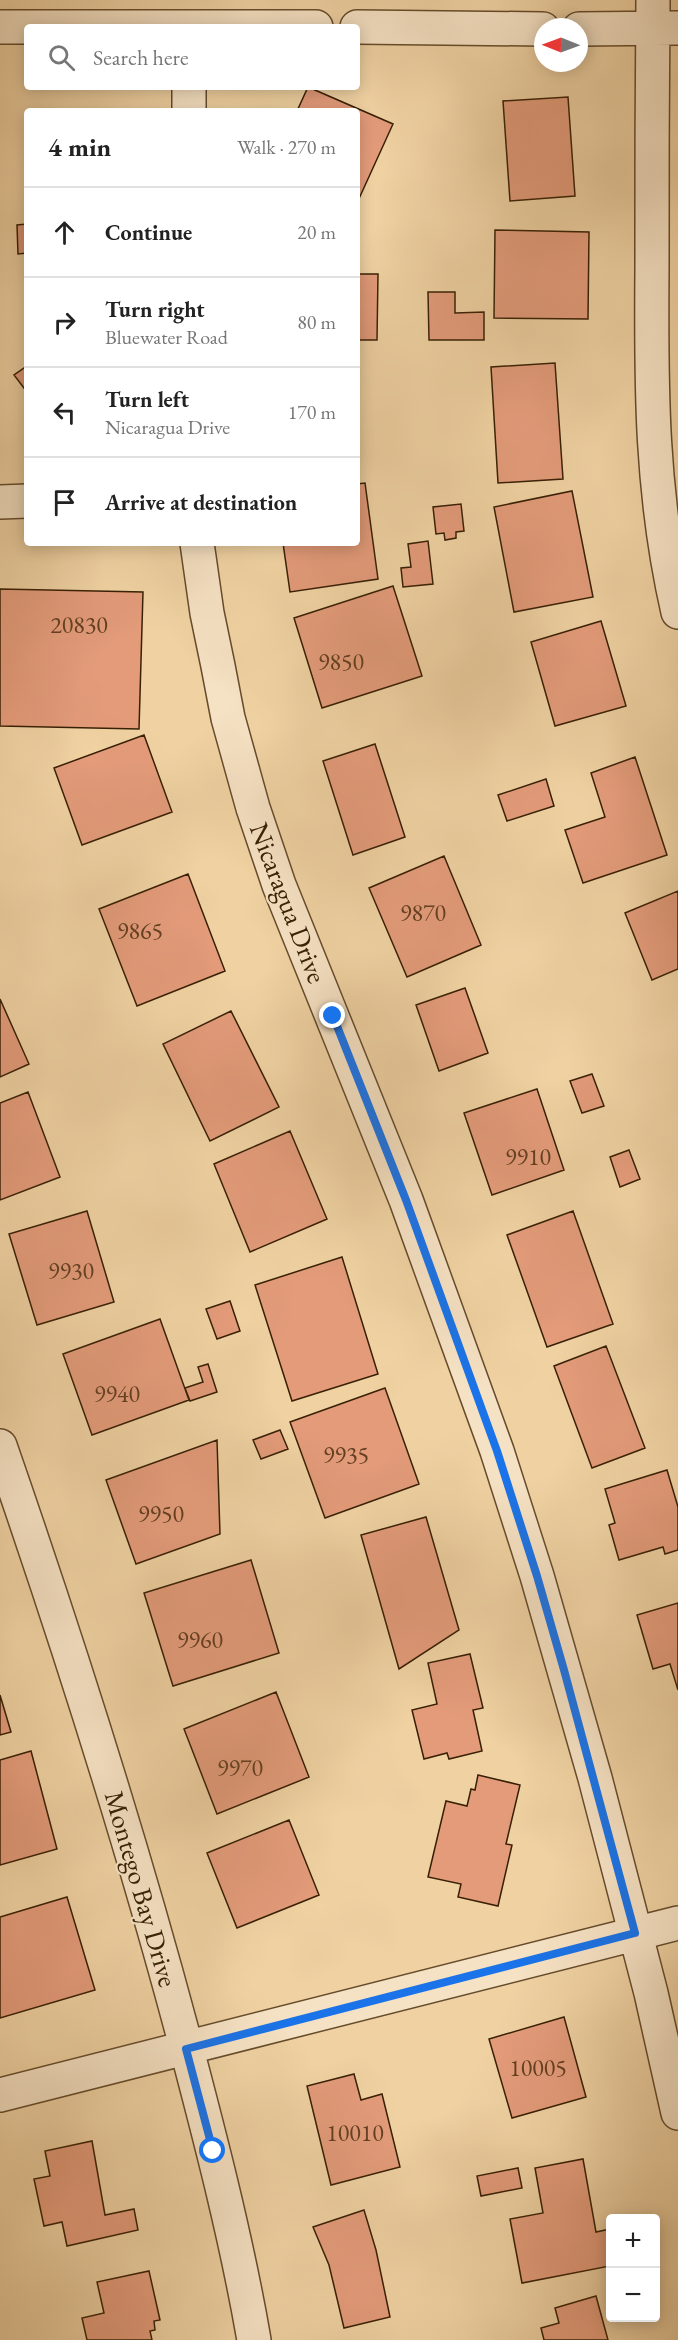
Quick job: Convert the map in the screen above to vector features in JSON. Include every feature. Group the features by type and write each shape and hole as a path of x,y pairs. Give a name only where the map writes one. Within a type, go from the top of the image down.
{"street":[{"path":"588,28 661,19 651,402 668,501 665,548 678,612"},
{"path":"0,27 24,27"},
{"path":"360,27 534,29"},
{"path":"189,90 189,108"},
{"path":"0,501 24,501"},
{"name":"Nicaragua Drive","path":"197,546 207,613 228,718 261,836 406,1200 497,1451 564,1670 635,1933 678,2113"},
{"name":"Montego Bay Drive","path":"0,1446 99,1744 148,1905 223,2192 254,2340"},
{"path":"0,2095 678,1923"}],"building":[{"path":"307,90 315,90 356,108 298,108"},
{"path":"568,97 575,196 510,201 503,101"},
{"path":"360,110 393,124 360,196"},
{"path":"24,224 24,253 18,254 17,225"},
{"path":"495,230 589,232 588,319 494,318"},
{"path":"360,274 378,274 377,340 360,340"},
{"path":"428,292 455,292 455,313 484,312 484,340 429,340"},
{"path":"555,363 563,479 498,483 491,367"},
{"path":"24,368 24,388 14,375"},
{"path":"365,483 378,579 290,592 283,546 360,546 360,484"},
{"path":"572,491 593,597 514,612 494,507"},
{"path":"461,504 464,531 456,532 456,538 445,540 444,533 436,534 433,507"},
{"path":"428,541 433,584 403,587 401,568 411,567 408,544"},
{"path":"393,586 422,676 322,708 294,618"},
{"path":"0,589 143,592 139,729 0,726"},
{"path":"601,621 626,706 555,726 531,642"},
{"path":"144,735 172,812 82,845 54,768"},
{"path":"375,744 405,837 353,855 323,761"},
{"path":"635,757 667,855 583,883 565,830 605,817 591,773"},
{"path":"546,779 554,806 507,821 498,795"},
{"path":"444,856 481,945 407,977 369,888"},
{"path":"188,874 225,971 137,1006 99,909"},
{"path":"678,891 678,969 652,980 625,913"},
{"path":"465,988 488,1053 439,1071 416,1005"},
{"path":"0,999 29,1064 0,1077"},
{"path":"231,1011 279,1107 210,1141 163,1044"},
{"path":"592,1074 604,1106 582,1113 570,1081"},
{"path":"537,1089 564,1170 492,1195 464,1113"},
{"path":"28,1092 60,1177 0,1200 0,1103"},
{"path":"290,1131 327,1219 250,1252 214,1164"},
{"path":"629,1150 640,1179 620,1187 610,1157"},
{"path":"87,1211 114,1302 37,1325 9,1234"},
{"path":"573,1211 613,1324 547,1347 507,1235"},
{"path":"342,1257 378,1374 292,1401 255,1285"},
{"path":"230,1301 240,1331 217,1339 206,1309"},
{"path":"160,1319 189,1400 92,1435 63,1354"},
{"path":"606,1346 645,1448 592,1468 554,1366"},
{"path":"208,1364 217,1392 190,1401 185,1388 203,1382 198,1367"},
{"path":"385,1388 419,1484 325,1518 290,1422"},
{"path":"280,1430 288,1449 261,1459 253,1440"},
{"path":"217,1440 220,1534 136,1564 106,1480"},
{"path":"667,1470 678,1507 678,1550 665,1554 663,1547 619,1560 609,1525 615,1523 605,1489"},
{"path":"426,1517 459,1630 399,1669 361,1535"},
{"path":"251,1560 279,1653 173,1686 144,1593"},
{"path":"678,1603 678,1690 670,1664 653,1669 637,1615"},
{"path":"470,1654 483,1708 473,1710 482,1751 449,1759 447,1753 424,1759 412,1710 437,1704 428,1663"},
{"path":"276,1692 309,1777 217,1814 184,1729"},
{"path":"0,1695 11,1732 0,1735"},
{"path":"31,1751 57,1849 0,1865 0,1760"},
{"path":"478,1775 520,1785 506,1844 512,1845 498,1906 458,1897 461,1884 428,1877 446,1801 467,1806 471,1789 475,1790"},
{"path":"289,1820 319,1895 237,1928 207,1853"},
{"path":"67,1897 95,1990 0,2018 0,1917"},
{"path":"564,2017 586,2097 512,2118 489,2039"},
{"path":"354,2074 361,2100 382,2094 400,2167 331,2185 307,2086"},
{"path":"92,2141 105,2215 134,2209 138,2230 67,2246 62,2222 44,2226 34,2179 50,2176 45,2151"},
{"path":"583,2159 596,2232 606,2230 606,2267 522,2283 510,2219 543,2213 535,2168"},
{"path":"518,2168 522,2188 481,2196 477,2176"},
{"path":"364,2210 376,2250 390,2317 344,2328 329,2265 313,2227"},
{"path":"149,2271 160,2320 154,2321 155,2330 150,2331 152,2340 87,2340 82,2318 104,2313 97,2282"},
{"path":"596,2296 608,2340 544,2340 541,2328 559,2323 555,2308"}],"route":[{"path":"213,2151 186,2049 635,1933 564,1670 497,1451 406,1200 333,1016"}]}
